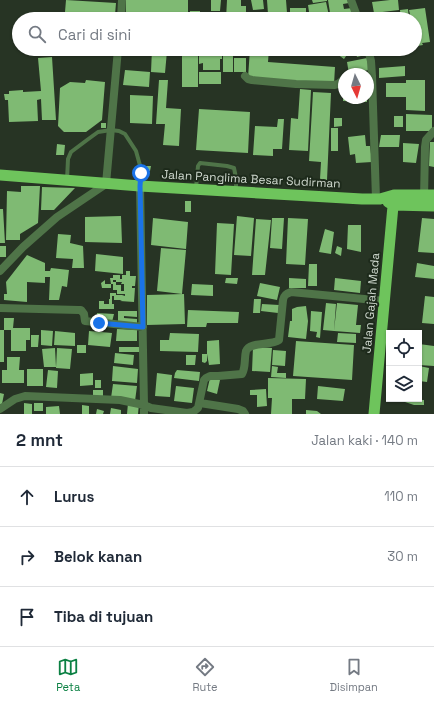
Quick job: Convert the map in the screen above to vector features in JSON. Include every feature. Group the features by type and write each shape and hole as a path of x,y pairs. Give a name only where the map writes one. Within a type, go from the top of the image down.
{"highway":[{"name":"Jalan Panglima Besar Sudirman","path":"0,175 106,184 236,192 429,201"},
{"name":"Jalan Gajah Mada","path":"374,414 394,200"}],"street":[{"path":"121,12 122,0"},
{"path":"351,0 355,12"},
{"path":"0,271 23,247 57,217 106,184 117,56"},
{"path":"369,56 369,68"},
{"path":"245,76 252,80 296,84 338,84"},
{"path":"372,104 378,199"},
{"path":"429,201 425,147 428,138 434,131"},
{"path":"140,186 144,414"},
{"path":"0,409 15,399 25,396 120,400 151,408 187,413 193,412 198,408 200,403 204,380 206,378 210,376 242,374 244,371 246,351 248,348 251,346 277,342 279,340 283,300 286,294 291,292 385,301"},
{"path":"0,308 81,310 84,314 84,321 143,327"},
{"path":"200,403 238,409 243,411 245,414"}],"lane":[{"path":"67,181 68,159 71,152 98,132 111,130 119,131 124,134 136,151 141,169 140,186"},
{"path":"196,189 198,166 200,163 234,168 236,192"}],"building":[{"path":"66,0 116,3 115,12 65,12"},
{"path":"126,0 188,0 188,12 126,12"},
{"path":"211,0 221,0 220,11 211,11"},
{"path":"227,0 241,0 241,6 246,6 246,12 226,12"},
{"path":"251,0 263,0 264,9 253,10"},
{"path":"267,0 286,0 287,12 268,12"},
{"path":"312,0 327,0 327,1 313,3"},
{"path":"328,0 349,0 349,3 343,4 344,9 352,8 353,12 330,12"},
{"path":"398,0 399,10 374,12 372,2"},
{"path":"326,2 328,12 309,12 308,5"},
{"path":"290,8 306,8 306,12 290,12"},
{"path":"425,8 430,42 422,43 422,12 409,12 409,10"},
{"path":"408,9 408,12 400,12 400,10"},
{"path":"152,56 167,56 165,73 151,72"},
{"path":"182,56 198,56 198,87 182,87"},
{"path":"199,56 222,56 222,59 220,59 220,70 203,70 203,63 199,64"},
{"path":"223,56 233,56 233,72 223,72"},
{"path":"250,56 268,56 268,62 335,67 334,84 248,78"},
{"path":"52,57 56,120 42,120 41,99 37,100 38,121 9,122 8,100 5,100 4,94 9,94 9,91 41,91 38,58"},
{"path":"234,58 246,58 246,72 234,72"},
{"path":"367,58 369,68 348,68 347,62"},
{"path":"405,66 405,76 379,78 379,68"},
{"path":"125,70 150,72 149,87 123,85"},
{"path":"199,72 221,72 221,84 199,84"},
{"path":"86,80 105,82 102,120 86,132 64,132 58,126 60,88 70,82 85,83"},
{"path":"159,80 168,80 166,108 181,109 179,146 163,145 165,124 156,124"},
{"path":"406,80 425,80 425,111 406,110 406,97 386,97 386,83 406,83"},
{"path":"300,89 311,90 308,151 289,150 291,118 298,119"},
{"path":"313,92 331,93 327,180 320,179 321,162 309,161"},
{"path":"130,95 153,96 152,124 130,123"},
{"path":"199,109 250,112 248,153 196,150"},
{"path":"406,114 432,115 432,131 406,131"},
{"path":"394,116 403,116 403,127 394,127"},
{"path":"334,118 342,118 342,126 334,127"},
{"path":"278,119 284,119 282,149 273,149 273,156 253,155 255,126 277,127"},
{"path":"101,123 106,123 106,128 101,128"},
{"path":"331,128 338,128 338,151 331,151"},
{"path":"365,135 366,146 370,146 372,162 356,163 355,154 350,155 348,137"},
{"path":"381,135 400,135 399,147 379,147"},
{"path":"430,142 434,142 434,167 429,166"},
{"path":"403,143 419,144 416,163 403,162"},
{"path":"57,144 65,145 64,155 56,155"},
{"path":"143,166 151,166 150,171 143,171"},
{"path":"21,186 40,186 38,223 20,234 20,240 6,240 7,191 21,192"},
{"path":"42,187 75,188 54,210 41,210"},
{"path":"185,201 191,201 191,212 185,212"},
{"path":"0,209 3,209 5,243 0,243"},
{"path":"121,216 122,243 85,242 85,217"},
{"path":"237,216 254,218 251,256 234,255"},
{"path":"153,218 188,222 186,249 151,245"},
{"path":"272,218 284,218 282,249 270,248"},
{"path":"288,218 308,219 305,265 286,264"},
{"path":"422,218 434,219 434,253 418,252"},
{"path":"256,219 271,220 265,275 252,275"},
{"path":"217,223 234,224 231,275 215,274"},
{"path":"348,225 361,225 361,252 347,249"},
{"path":"325,229 334,232 331,254 319,252"},
{"path":"58,234 71,235 70,243 83,246 84,268 72,268 73,259 56,258"},
{"path":"0,246 6,246 6,257 0,257"},
{"path":"337,246 342,248 341,256 335,253"},
{"path":"161,248 186,250 182,294 157,291"},
{"path":"96,254 123,257 123,274 95,271"},
{"path":"27,255 45,263 45,271 50,271 51,268 69,270 67,287 62,286 59,300 49,300 50,277 45,277 45,283 27,282 27,302 4,300 4,294 7,294 6,282"},
{"path":"417,263 434,266 434,279 415,277"},
{"path":"309,264 317,264 317,286 308,286"},
{"path":"126,271 130,271 130,276 136,276 135,286 132,286 132,288 135,288 134,302 114,300 114,296 112,296 112,304 114,304 114,309 99,309 99,301 104,301 104,304 109,304 110,293 125,296 125,294 117,294 117,290 113,290 113,284 111,284 110,278 113,278 113,275 120,275 120,279 122,279 122,275 126,275","holes":["116,282 122,282 121,284 124,284 124,291 121,291 121,285 116,285"]},
{"path":"226,278 238,278 237,284 225,283"},
{"path":"289,278 306,279 306,288 289,288"},
{"path":"335,278 361,281 360,293 334,290"},
{"path":"105,280 105,284 111,284 111,288 102,288 101,283"},
{"path":"260,283 280,287 277,300 257,296"},
{"path":"192,284 213,285 213,296 191,295"},
{"path":"184,294 185,324 147,325 147,295"},
{"path":"425,296 434,297 434,324 422,323"},
{"path":"254,299 261,299 260,313 253,313"},
{"path":"326,303 336,304 334,331 323,330"},
{"path":"337,303 358,305 356,325 361,325 360,333 334,331"},
{"path":"262,304 279,305 278,313 261,311"},
{"path":"306,306 308,321 306,339 288,337 290,321 292,321 292,309"},
{"path":"188,310 239,312 238,323 207,323 206,327 187,327"},
{"path":"118,311 137,311 137,317 124,316 124,318 137,319 137,324 118,323"},
{"path":"311,311 322,312 320,338 316,337 317,332 310,331"},
{"path":"97,313 114,314 112,322 96,321"},
{"path":"4,318 14,318 13,328 30,328 30,340 26,340 26,351 11,351 11,330 4,330"},
{"path":"117,329 137,330 137,341 116,341"},
{"path":"0,330 4,330 4,362 0,362"},
{"path":"41,330 53,331 52,346 41,345"},
{"path":"55,331 75,333 75,346 54,345"},
{"path":"89,331 112,333 110,347 88,345"},
{"path":"170,333 199,334 198,352 160,351 160,340 169,340"},
{"path":"338,333 356,334 356,343 337,342"},
{"path":"31,335 39,335 38,347 31,347"},
{"path":"219,340 220,364 209,365 207,341"},
{"path":"296,341 354,345 352,380 293,376"},
{"path":"422,344 434,346 434,366 422,365"},
{"path":"77,345 86,345 86,353 77,353"},
{"path":"119,347 140,347 139,352 119,352"},
{"path":"253,347 272,348 270,372 252,371"},
{"path":"55,348 56,367 44,367 42,349"},
{"path":"57,348 72,349 70,369 56,368"},
{"path":"273,350 286,351 285,366 272,365"},
{"path":"115,353 134,355 133,365 114,363"},
{"path":"202,354 207,354 207,361 205,363 202,362"},
{"path":"186,355 196,355 195,365 186,365"},
{"path":"7,357 20,357 19,370 24,370 24,383 2,383 2,370 7,370"},
{"path":"113,366 138,369 137,383 112,381"},
{"path":"272,366 278,367 277,373 286,373 286,378 271,377"},
{"path":"422,367 429,368 427,382 422,381"},
{"path":"27,369 43,369 43,386 27,386"},
{"path":"48,370 58,371 57,388 46,387"},
{"path":"177,370 200,372 199,381 174,378"},
{"path":"93,373 93,385 80,386 80,374"},
{"path":"157,373 172,375 170,397 155,396"},
{"path":"210,378 220,380 217,394 207,391"},
{"path":"268,378 306,379 305,399 292,399 292,414 271,414 272,398 268,398"},
{"path":"95,380 101,380 101,388 95,388"},
{"path":"113,384 137,386 135,401 111,398"},
{"path":"176,386 194,388 192,403 174,401"},
{"path":"318,386 345,389 343,401 317,399"},
{"path":"266,389 267,406 257,407 257,395 250,395 250,390"},
{"path":"93,390 103,390 103,397 93,397"},
{"path":"0,393 4,394 2,404 0,404"},
{"path":"422,400 424,400 424,405 414,405 405,402 422,402"},
{"path":"24,403 32,404 32,414 24,414"},
{"path":"34,403 43,403 43,411 34,411"},
{"path":"128,403 139,404 138,414 127,414"},
{"path":"82,405 89,406 89,414 82,414"},
{"path":"59,406 60,414 46,414 46,407"},
{"path":"111,408 121,410 121,414 110,414"},
{"path":"97,409 104,411 103,414 96,414"},
{"path":"306,410 317,411 321,414 306,414"}],"route":[{"path":"99,323 143,327 141,173"}]}
